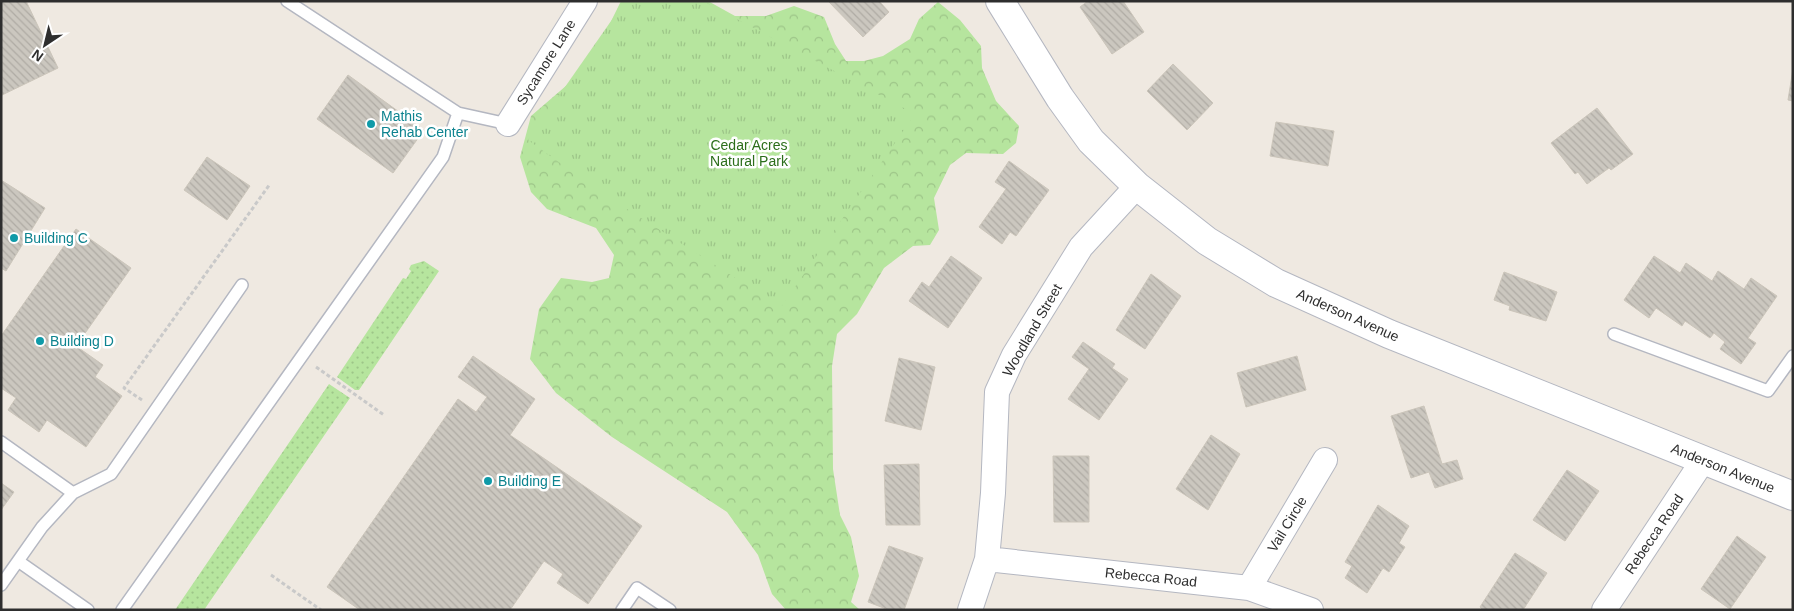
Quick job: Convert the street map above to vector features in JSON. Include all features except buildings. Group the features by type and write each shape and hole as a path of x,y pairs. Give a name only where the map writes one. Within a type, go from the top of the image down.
{"main road":[{"name":"Anderson Avenue","path":"1000,1 1060,98 1091,141 1137,186 1207,241 1276,283 1389,334 1793,496"}],"street":[{"name":"Sycamore Lane","path":"508,124 585,1"},
{"name":"Woodland Street","path":"970,610 987,559 993,493 997,392 1014,355 1082,247 1137,186"},
{"name":"Rebecca Road","path":"1604,610 1704,459"},
{"name":"Vail Circle","path":"1249,588 1325,460"},
{"name":"Rebecca Road","path":"987,559 1249,588 1311,610"}],"lane":[{"path":"287,1 458,113 508,124"},
{"path":"122,610 443,157 458,113"},
{"path":"1,584 42,527 73,493 111,474 242,285"},
{"path":"1614,334 1768,391 1793,356"},
{"path":"1,442 73,493"},
{"path":"18,561 88,610"},
{"path":"622,610 637,588 670,610"}],"path":[{"path":"144,402 124,388 270,184"},
{"path":"301,357 384,415"},
{"path":"271,575 321,610"}],"green space":[{"path":"621,1 708,1 735,16 766,16 794,6 824,17 835,44 846,61 864,61 883,56 910,39 919,19 938,2 960,20 981,46 982,68 996,101 1019,126 1016,143 1003,154 966,153 950,165 934,198 939,230 930,245 913,246 884,268 857,314 837,334 832,366 833,469 840,515 851,537 859,576 851,602 860,610 786,610 772,594 758,555 727,512 612,437 556,393 530,359 539,309 561,278 592,282 609,278 614,255 596,228 547,209 531,192 520,157 531,116 589,66"},
{"name":"Cedar Acres Natural Park","path":"625,1 703,1 915,114 781,307 602,193 528,140"},
{"path":"424,261 439,271 359,390 355,390 337,377 403,278 406,279 411,271 409,269 411,265"},
{"path":"329,384 350,398 204,610 175,610"}],"place":[{"name":"Mathis Rehab Center","path":"371,124"},
{"name":"Building C","path":"14,238"},
{"name":"Building D","path":"40,341"},
{"name":"Building E","path":"488,481"}]}
